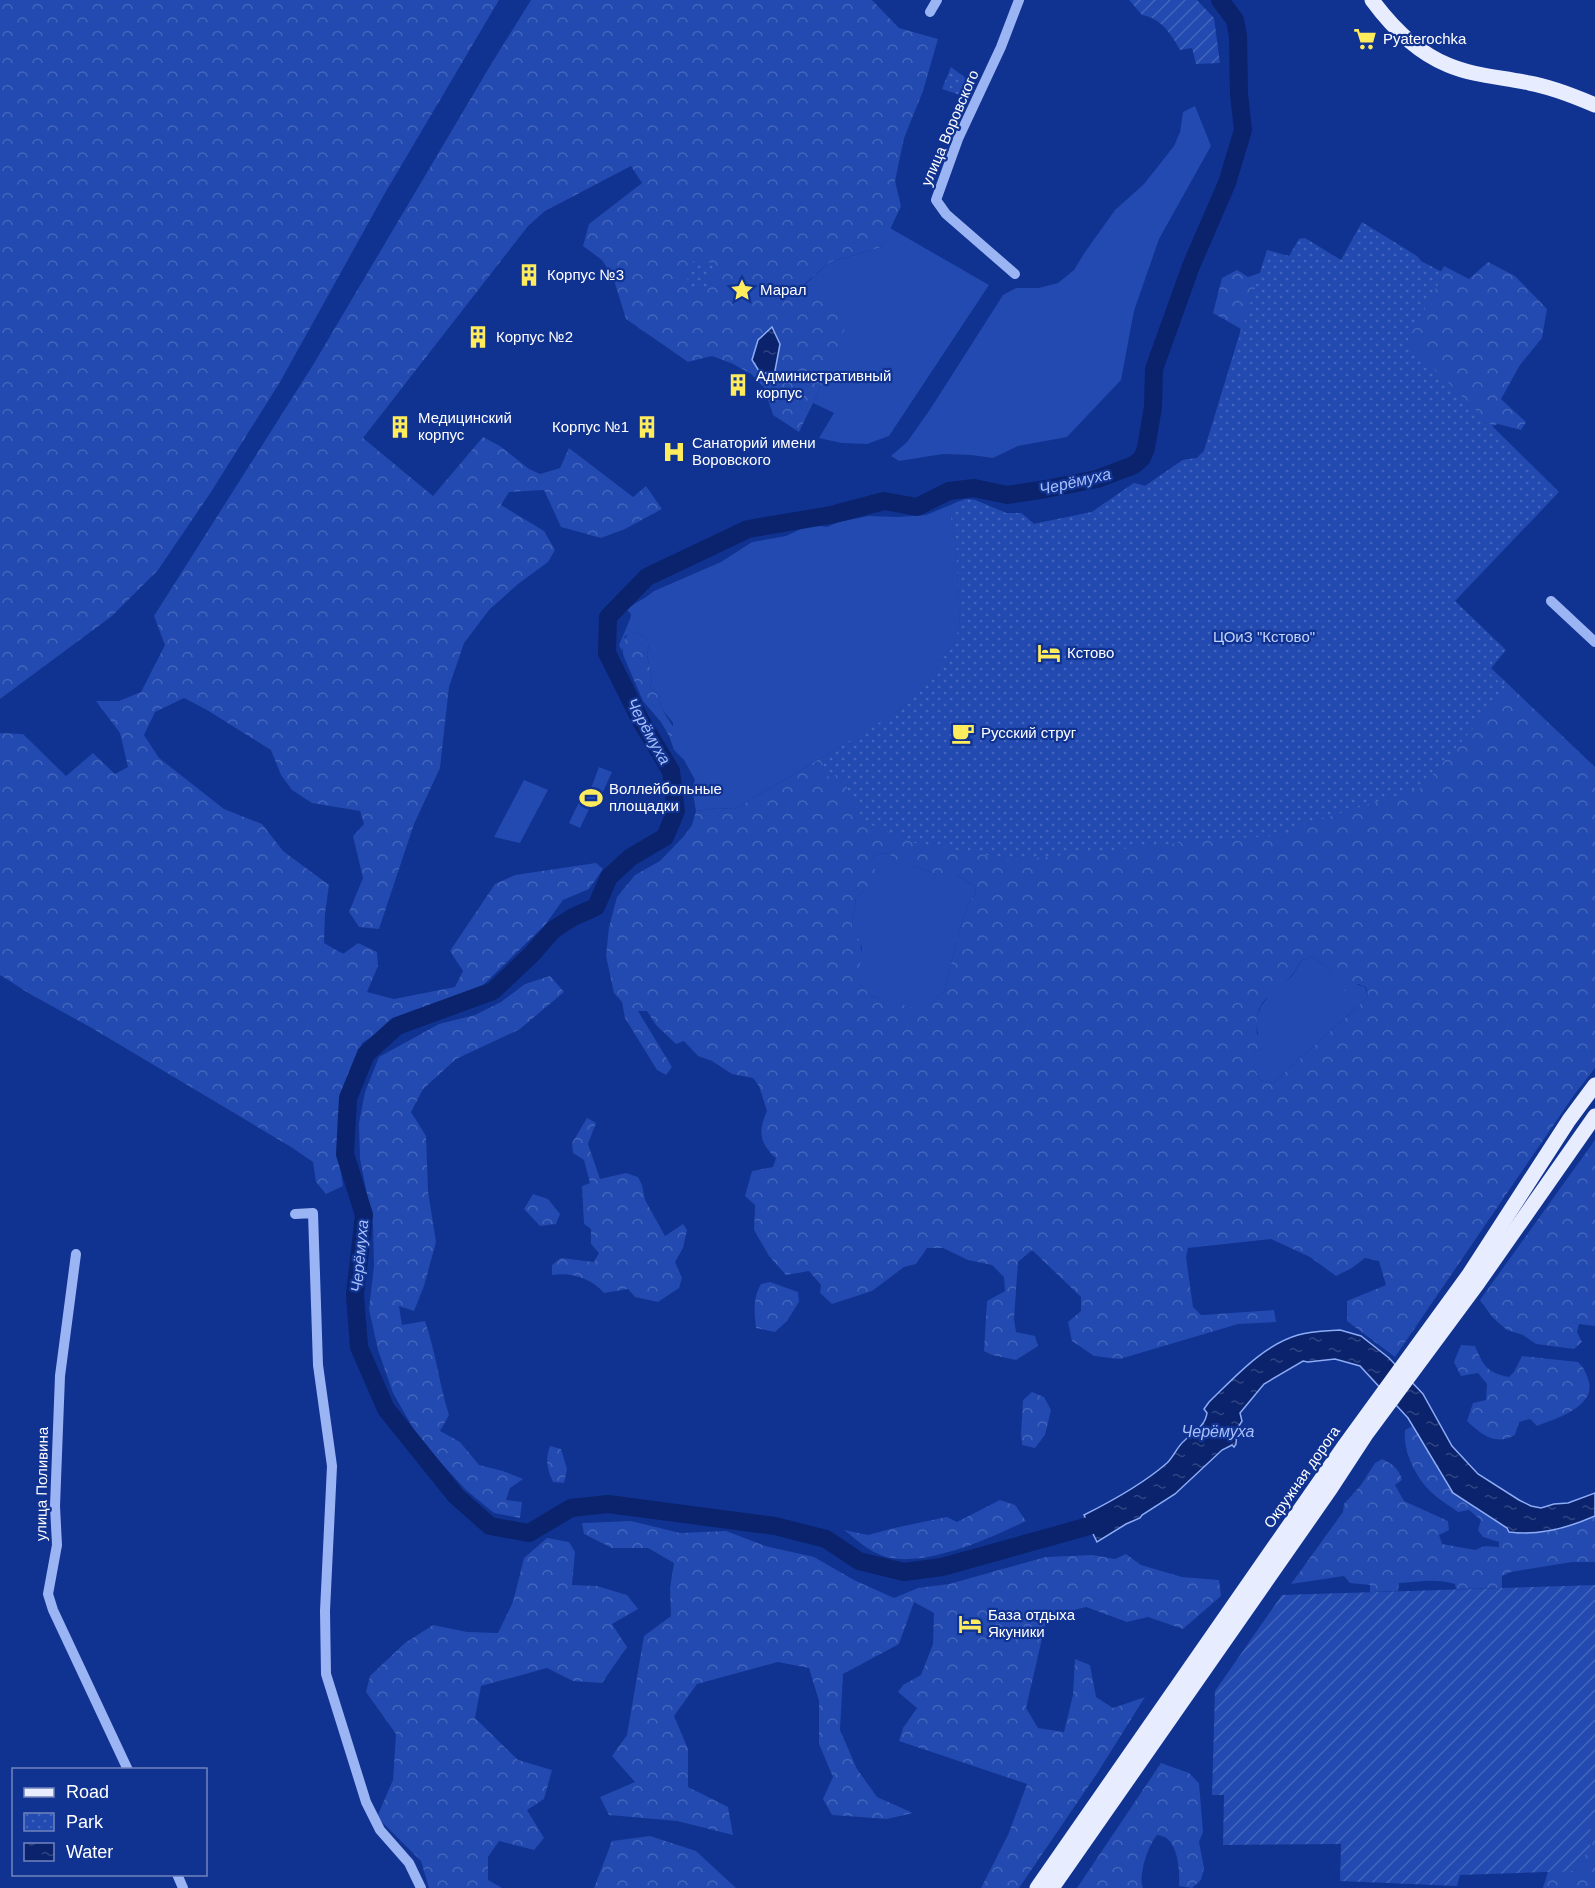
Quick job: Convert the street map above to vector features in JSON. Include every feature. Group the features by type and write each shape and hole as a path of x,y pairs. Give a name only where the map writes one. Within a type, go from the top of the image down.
{"main road":[{"path":"1372,0 1400,34 1422,51 1446,65 1482,75 1545,86 1595,105"},
{"name":"Окружная дорога","path":"1431,1338 1468,1276 1569,1120 1595,1085"},
{"name":"Окружная дорога","path":"1037,1888 1363,1430 1431,1338 1478,1283 1595,1116"},
{"name":"Окружная дорога","path":"1052,1888 1363,1430"}],"street":[{"path":"930,12 937,0"},
{"name":"улица Воровского","path":"1015,274 946,214 936,200 958,139 1001,47 1019,0"},
{"path":"1551,601 1595,642"},
{"path":"295,1214 313,1213 318,1365 332,1466 326,1611 326,1674 366,1802 380,1830 409,1863 421,1888"},
{"name":"улица Поливина","path":"76,1254 60,1376 55,1506 57,1545 48,1594 53,1610 127,1768"}],"green space":[{"path":"0,0 499,0 385,193 280,382 211,492 158,570 112,616 0,699"},
{"path":"531,0 872,0 899,28 938,39 923,91 904,138 895,181 901,206 882,247 830,262 800,288 852,310 826,376 799,432 773,415 764,387 751,374 712,356 688,362 626,319 613,277 602,260 583,246 589,224 642,183 631,166 545,211 528,226 363,438 433,496 483,437 540,474 560,468 569,448 633,497 646,486 662,509 625,529 601,538 561,527 544,490 509,492 501,505 544,531 555,550 548,562 518,584 489,610 464,643 449,687 440,768 414,824 379,929 359,927 349,912 363,878 353,836 364,824 360,811 312,803 292,790 281,775 271,750 184,698 155,712 144,735 159,758 224,809 262,824 283,851 329,885 324,943 343,954 358,943 377,952 378,966 367,992 394,999 455,987 463,971 450,951 495,884 515,875 596,863 603,869 589,889 563,900 545,925 482,986 465,997 400,1018 362,1043 350,1072 348,1097 341,1127 339,1161 343,1186 326,1194 316,1182 313,1162 291,1147 0,975 0,733 23,734 66,776 93,753 115,774 128,767 120,733 96,701 119,701 141,692 165,645 154,616 313,365"},
{"path":"1129,0 1197,0 1214,18 1220,63 1196,64 1192,48 1180,50 1160,23 1142,15"},
{"path":"951,67 971,82 963,96 942,89"},
{"path":"1195,106 1211,146 1159,239 1134,311 1121,380 1067,437 1018,446 993,458 943,454 899,461 891,456 907,442 929,411 1003,295 1016,288 1039,288 1058,283 1074,270 1115,210 1144,184 1174,146 1180,132 1183,112"},
{"name":"ЦОиЗ \"Кстово\"","path":"1362,222 1417,256 1421,261 1444,273 1407,342 1559,492 1455,601 1506,650 1488,672 1507,689 1421,788 1305,824 1279,836 1218,839 1015,860 915,843 864,822 840,774 829,777 820,759 903,708 933,674 955,640 960,625 956,539 950,514 955,503 966,499 975,500 1006,513 1021,513 1034,524 1092,512 1134,483 1145,486 1183,460 1197,458 1204,451 1267,250 1289,256 1299,239 1305,238 1341,260"},
{"path":"890,228 989,285 889,436 867,444 841,443 819,438 834,413 813,403 826,376 800,289 830,262 882,247"},
{"path":"1304,258 1403,308 1425,737 1491,668 1595,767 1595,1068 1574,1095 1395,1357 1347,1321 1347,1301 1386,1285 1379,1261 1365,1258 1336,1276 1310,1257 1271,1239 1188,1248 1186,1257 1193,1307 1201,1315 1274,1310 1276,1322 1238,1324 1120,1359 1094,1356 1072,1341 1068,1322 1081,1311 1081,1297 1032,1250 1018,1262 1014,1319 1016,1332 1035,1336 1038,1346 1016,1360 984,1351 987,1301 1005,1291 1004,1277 992,1265 968,1260 943,1248 927,1248 916,1264 904,1267 872,1291 832,1304 820,1293 821,1285 809,1271 786,1275 769,1256 754,1230 755,1205 745,1196 752,1171 773,1167 776,1158 763,1142 761,1131 767,1111 759,1086 753,1078 732,1074 712,1061 698,1056 684,1041 676,1044 656,1025 647,1011 638,1011 672,1067 666,1075 657,1070 625,1018 622,1002 614,993 606,956 609,927 617,897 635,875 660,861 684,836 692,825 696,811 718,808 735,809 890,717 914,698 955,640 960,625 956,539 950,514 955,503 966,499 975,500 1006,513 1021,513 1034,524 1092,512 1134,483 1145,486 1183,460 1197,458 1204,451 1241,329 1213,313 1222,278 1237,270 1248,277","holes":["889,853 900,869 916,866 937,875 956,875 976,887 975,895 969,903 961,926 944,991 938,997 929,999 921,1010 871,996 859,983 861,948 852,928 856,898 865,889 875,890 875,870 871,861 876,854","1312,957 1326,966 1331,976 1345,991 1358,984 1366,987 1368,997 1273,1083 1260,1080 1253,1065 1254,1054 1261,1048 1263,1040 1257,1034 1258,1013 1265,1000 1291,976 1302,960"]},
{"path":"693,261 715,263 707,288 685,288"},
{"path":"1488,262 1515,276 1547,309 1542,338 1520,365 1501,399 1526,422 1521,430 1498,424 1317,489 1444,266 1469,279"},
{"path":"955,503 950,515 956,539 960,625 955,640 914,698 890,717 735,809 718,808 696,811 692,788 695,780 684,760 674,750 669,736 673,736 673,723 661,708 659,694 650,689 652,678 647,655 649,646 645,637 635,632 625,636 622,651 619,645 630,619 631,614 627,610 654,591 721,562 752,542 786,536 811,524 827,527 838,522 869,516 926,515"},
{"path":"635,632 645,637 649,646 647,655 652,678 650,689 659,694 661,708 676,731 673,736 669,736 661,722 643,701 624,657 625,638"},
{"name":"Воллейбольные площадки","path":"599,767 612,772 601,796 591,805 580,828 569,823 580,800 590,791"},
{"path":"524,780 548,790 520,843 494,837"},
{"path":"889,853 900,868 916,866 937,875 956,875 976,887 975,895 969,903 961,926 944,991 938,997 929,1000 921,1011 871,996 859,983 858,967 862,948 852,928 856,898 865,889 871,861 876,854"},
{"path":"1312,957 1326,966 1331,976 1365,987 1368,997 1273,1083 1260,1080 1253,1065 1253,1054 1261,1048 1255,1020 1270,994 1292,976 1302,960"},
{"path":"550,976 564,992 520,1029 456,1059 423,1089 411,1112 426,1136 428,1191 436,1242 424,1286 414,1311 399,1306 402,1325 425,1321 449,1415 440,1431 460,1442 479,1465 523,1479 510,1488 506,1500 522,1502 520,1518 494,1513 466,1490 420,1440 393,1393 378,1350 369,1309 374,1266 373,1225 360,1159 359,1123 365,1092 379,1057 439,1024 475,1015 501,1002 525,984"},
{"path":"587,1118 596,1123 588,1144 600,1179 626,1173 638,1177 645,1200 665,1236 683,1224 687,1230 683,1248 675,1262 682,1278 679,1288 658,1302 635,1297 628,1289 604,1293 593,1283 580,1277 566,1274 552,1275 552,1265 561,1258 594,1262 599,1253 591,1244 591,1229 584,1224 582,1186 590,1183 584,1160 573,1153 572,1143"},
{"path":"1595,1140 1595,1326 1579,1324 1577,1332 1582,1342 1574,1349 1536,1344 1523,1335 1507,1330 1493,1318 1480,1300"},
{"path":"533,1194 548,1199 560,1214 556,1224 540,1226 524,1209"},
{"path":"770,1282 798,1292 799,1302 787,1321 775,1332 756,1328 755,1322 758,1289 761,1284"},
{"path":"1461,1345 1475,1346 1487,1367 1509,1377 1522,1356 1578,1362 1586,1374 1589,1391 1580,1405 1563,1416 1537,1426 1530,1419 1519,1422 1515,1435 1501,1439 1489,1437 1467,1421 1473,1403 1486,1400 1487,1384 1478,1373 1461,1376 1454,1362"},
{"path":"1032,1392 1044,1397 1051,1410 1045,1435 1035,1448 1022,1445 1021,1434 1023,1400"},
{"path":"1413,1426 1453,1492 1507,1528 1509,1532 1535,1532 1595,1516 1595,1562 1572,1562 1511,1572 1502,1576 1502,1588 1456,1589 1455,1584 1427,1581 1399,1583 1398,1591 1370,1592 1370,1585 1350,1583 1344,1576 1291,1584 1343,1512 1344,1504 1361,1485 1375,1463 1382,1459 1399,1472 1402,1480 1395,1485 1404,1501 1448,1521 1449,1530 1439,1535 1442,1544 1475,1550 1485,1546 1499,1547 1499,1542 1483,1537 1478,1530 1481,1520 1469,1510 1458,1512 1434,1495 1422,1482 1410,1461 1406,1445 1405,1430"},
{"path":"550,1446 561,1449 567,1469 564,1483 553,1482 551,1477 547,1460"},
{"path":"1000,1500 1015,1505 1026,1521 979,1542 924,1558 885,1557 866,1547 844,1530 868,1535 947,1517 957,1522"},
{"path":"631,1521 680,1533 726,1531 765,1546 814,1557 854,1580 894,1598 918,1588 949,1584 1046,1557 1092,1555 1115,1559 1126,1554 1141,1565 1182,1577 1219,1580 1221,1596 1183,1629 1148,1617 1127,1622 1086,1607 1047,1617 1026,1708 1038,1728 1064,1732 1073,1695 1075,1659 1090,1665 1096,1697 1113,1708 1145,1697 1096,1775 1019,1888 981,1888 1008,1835 1027,1784 899,1741 903,1728 917,1708 898,1692 903,1685 921,1675 933,1644 934,1613 914,1602 899,1644 843,1674 840,1730 857,1769 877,1797 913,1813 887,1819 832,1815 823,1799 833,1777 819,1744 819,1701 809,1668 778,1662 697,1684 674,1716 688,1749 688,1787 728,1807 733,1835 677,1821 609,1815 600,1797 635,1782 612,1756 627,1735 644,1636 671,1616 670,1588 674,1563 648,1548 612,1548 584,1534 582,1523"},
{"path":"547,1538 569,1542 575,1552 572,1585 597,1586 627,1595 638,1609 612,1624 627,1647 602,1683 573,1681 547,1668 481,1686 475,1718 518,1760 552,1770 544,1799 527,1810 544,1838 534,1850 499,1841 488,1857 488,1880 502,1888 429,1888 421,1861 377,1817 393,1780 396,1734 366,1692 370,1676 405,1643 433,1625 467,1632 498,1633 513,1602 524,1558"},
{"path":"1595,1585 1595,1822 1591,1825 1590,1848 1574,1871 1460,1875 1457,1886 1340,1881 1341,1844 1223,1845 1224,1795 1212,1795 1215,1691 1282,1595"},
{"path":"1161,1763 1189,1773 1199,1783 1203,1832 1199,1842 1204,1868 1201,1880 1192,1888 1179,1886 1178,1863 1173,1847 1164,1837 1157,1835 1145,1861 1142,1876 1143,1888 1077,1888"},
{"path":"1595,1822 1595,1888 1543,1888 1548,1871 1574,1871 1589,1848 1591,1825"},
{"path":"650,1836 696,1851 736,1888 594,1888 612,1841"}],"water":[{"path":"772,327 780,344 774,376 759,371 752,360 758,340"},
{"name":"Черёмуха","path":"1340,1330 1361,1336 1389,1358 1423,1394 1452,1446 1478,1474 1519,1500 1541,1508 1568,1503 1595,1493 1595,1516 1553,1530 1531,1533 1509,1532 1507,1528 1453,1493 1408,1418 1360,1366 1335,1359 1303,1361 1264,1384 1240,1413 1242,1421 1237,1429 1234,1447 1232,1445 1222,1450 1175,1494 1140,1518 1097,1542 1084,1515 1127,1492 1167,1463 1182,1443 1204,1422 1207,1413 1204,1409 1209,1402 1250,1363 1273,1346 1298,1335"}],"waterway":[{"name":"Черёмуха","path":"1109,1517 1089,1526 942,1567 904,1572 859,1561 826,1539 775,1526 608,1504 571,1508 529,1533 490,1526 456,1496 386,1409 359,1347 355,1295 364,1215 345,1154 348,1098 366,1054 397,1026 493,991 532,954 553,930 573,917 596,907 609,877 631,857 665,837 676,811 671,771 641,721 607,653 608,617 647,577 748,529 831,515 884,501 917,507 949,491 974,488 1007,495 1046,489 1097,479 1134,465 1142,458 1146,448 1153,407 1154,369 1191,266 1227,183 1243,130 1239,94 1238,36 1235,20 1220,0"}],"place":[{"name":"Pyaterochka","path":"1365,39"},
{"name":"Корпус №3","path":"529,275"},
{"name":"Марал","path":"742,290"},
{"name":"Корпус №2","path":"478,337"},
{"name":"Административный корпус","path":"738,385"},
{"name":"Медицинский корпус","path":"400,427"},
{"name":"Корпус №1","path":"647,427"},
{"name":"Санаторий имени Воровского","path":"674,452"},
{"name":"Кстово","path":"1049,653"},
{"name":"Русский струг","path":"963,733"},
{"name":"Воллейбольные площадки","path":"591,798"},
{"name":"База отдыха Якуники","path":"970,1624"}]}
